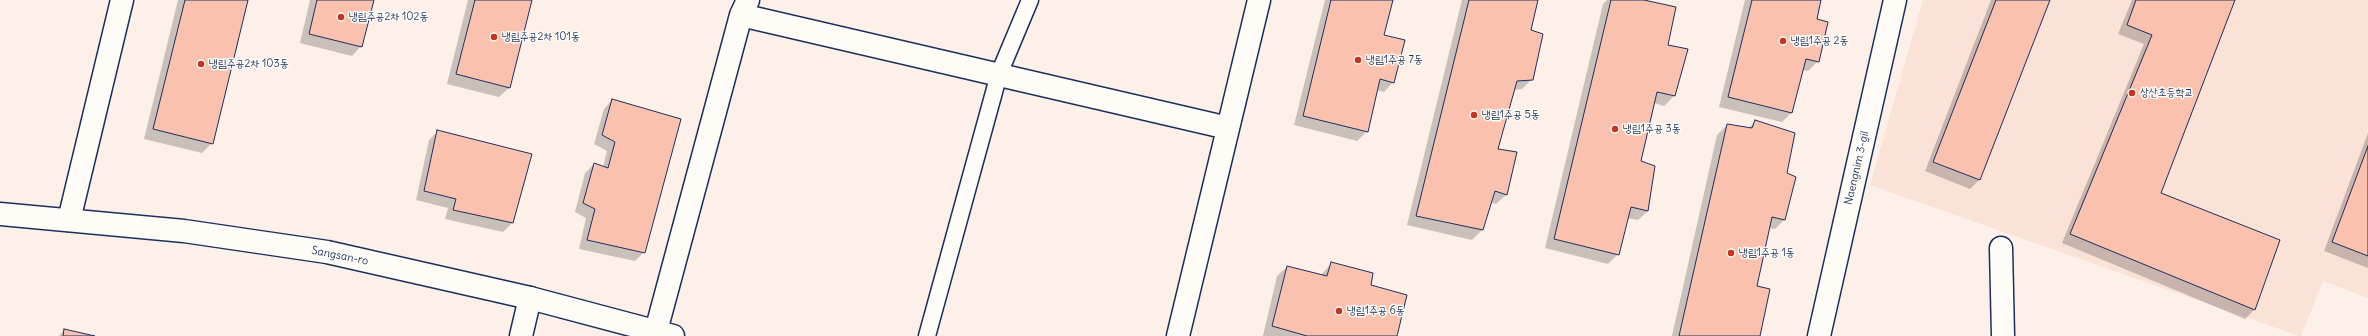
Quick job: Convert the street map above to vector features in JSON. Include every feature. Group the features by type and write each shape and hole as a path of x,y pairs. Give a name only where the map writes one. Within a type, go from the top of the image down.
{"street":[{"path":"69,220 122,0"},
{"path":"1178,336 1259,0"},
{"name":"Naengnim 3-gil","path":"1819,336 1896,0"},
{"path":"664,334 744,7 999,74 1228,128"},
{"name":"Sangsan-ro","path":"0,214 184,231 327,252 530,298 664,334"},
{"path":"2001,248 2003,336"},
{"path":"521,336 530,298"}],"lane":[{"path":"927,336 999,74 1030,0"}],"shaded area":[{"name":"상산초등학교","path":"1923,0 2368,0 2368,298 2323,281 2301,336 2299,336 1870,185"}],"building":[{"name":"냉림주공2차 103동","path":"185,0 248,0 213,144 153,129"},
{"name":"냉림주공2차 102동","path":"317,0 374,0 362,47 309,34"},
{"name":"냉림주공2차 101동","path":"475,0 532,0 510,88 456,74"},
{"name":"냉림1주공 7동","path":"1331,0 1393,0 1384,35 1405,40 1394,83 1380,79 1368,132 1303,116"},
{"name":"냉림1주공 5동","path":"1469,0 1538,0 1531,30 1543,34 1533,80 1517,81 1498,149 1517,152 1507,195 1495,191 1483,230 1416,216"},
{"name":"냉림1주공 3동","path":"1611,0 1644,0 1676,7 1668,45 1688,49 1675,96 1657,92 1641,161 1655,166 1648,211 1631,207 1619,255 1554,239"},
{"name":"냉림1주공 2동","path":"1752,0 1821,0 1817,19 1828,22 1819,62 1806,59 1792,113 1728,97"},
{"path":"1996,0 2050,0 1980,180 1933,162"},
{"name":"상산초등학교","path":"2136,0 2235,0 2161,193 2280,240 2255,310 2070,234 2152,35 2127,25"},
{"path":"612,99 681,119 645,253 587,240 595,209 583,203 594,163 608,168 615,142 602,135"},
{"name":"냉림1주공 1동","path":"1755,120 1795,133 1787,173 1796,177 1785,220 1772,217 1757,286 1770,289 1760,336 1679,336 1727,124 1752,128"},
{"path":"437,130 532,154 513,223 453,210 456,199 424,191"},
{"path":"2368,146 2368,256 2332,242"},
{"name":"냉림1주공 6동","path":"1331,262 1373,273 1371,285 1407,295 1397,336 1307,336 1272,326 1287,266 1327,276"},
{"path":"64,329 95,336 63,336"}],"place":[{"name":"냉림주공2차 102동","path":"341,17"},
{"name":"냉림주공2차 101동","path":"494,37"},
{"name":"냉림1주공 2동","path":"1783,41"},
{"name":"냉림1주공 7동","path":"1358,60"},
{"name":"냉림주공2차 103동","path":"201,64"},
{"name":"상산초등학교","path":"2132,93"},
{"name":"냉림1주공 5동","path":"1474,115"},
{"name":"냉림1주공 3동","path":"1615,129"},
{"name":"냉림1주공 1동","path":"1731,253"},
{"name":"냉림1주공 6동","path":"1339,311"}]}
